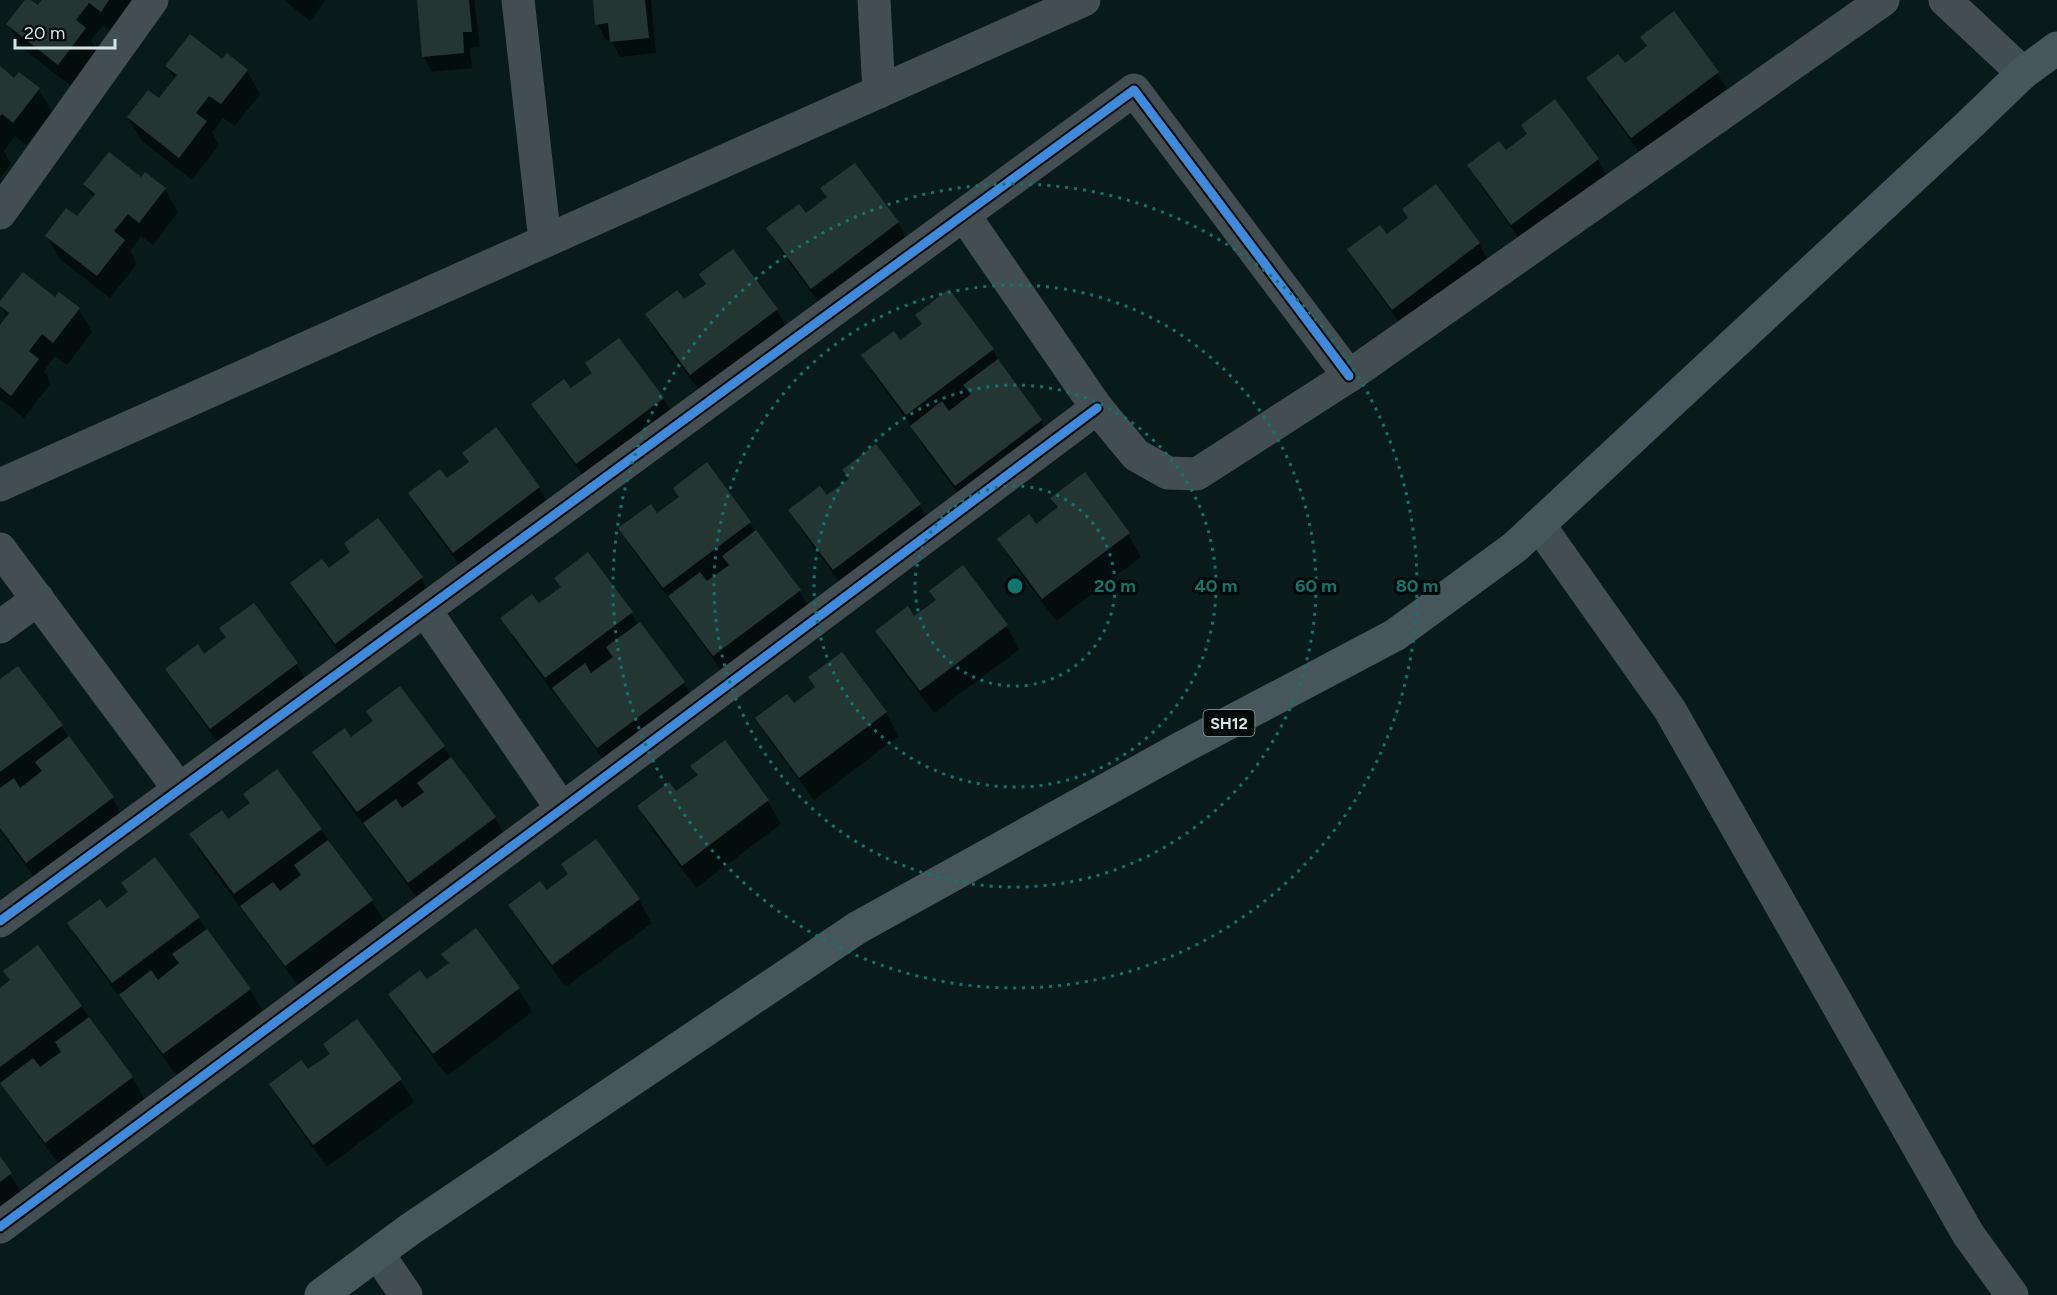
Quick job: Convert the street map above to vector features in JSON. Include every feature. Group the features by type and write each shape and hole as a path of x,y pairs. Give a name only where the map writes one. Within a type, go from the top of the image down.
{"main road":[{"name":"SH12","path":"321,1295 409,1230 857,928 1183,747 1395,635 1515,547 2023,73 2057,48"}],"street":[{"path":"0,213 152,0"},
{"path":"519,0 545,241"},
{"path":"874,0 879,92"},
{"path":"0,485 1084,0"},
{"path":"964,215 1097,408 1136,454 1168,473 1197,474 1349,376 1883,0"},
{"path":"1945,0 2023,73"},
{"path":"0,921 1134,90 1349,376"},
{"path":"0,1227 1097,408"},
{"path":"1539,525 1670,710 1968,1234 2012,1295"},
{"path":"0,549 179,789"},
{"path":"0,627 38,599"},
{"path":"425,610 562,809"},
{"path":"378,1254 406,1295"}],"building":[{"path":"25,0 31,0 38,5 42,0 109,0 101,12 89,3 76,20 86,28 58,65 6,24"},
{"path":"417,0 469,0 472,32 463,32 464,53 422,57"},
{"path":"593,0 645,0 649,38 610,42 608,23 595,25"},
{"path":"1674,11 1719,72 1631,138 1586,78 1618,54 1625,63 1647,46 1640,37"},
{"path":"190,34 222,59 227,53 248,70 221,104 209,96 196,113 207,121 179,158 127,117 148,90 159,98 177,75 165,66"},
{"path":"0,66 14,78 19,72 40,88 13,123 2,114 0,116"},
{"path":"1555,99 1599,159 1511,225 1467,165 1499,141 1506,150 1527,134 1521,125"},
{"path":"109,152 141,177 145,172 166,188 139,223 128,214 114,231 125,240 97,276 45,236 66,208 77,216 95,194 83,184"},
{"path":"855,163 899,222 811,289 766,228 799,204 806,213 827,197 820,188"},
{"path":"1436,184 1480,243 1392,310 1347,249 1380,225 1387,234 1408,218 1402,209"},
{"path":"733,249 778,309 690,375 645,314 677,290 684,299 706,284 699,274"},
{"path":"23,272 55,297 59,292 80,308 53,343 42,334 29,351 39,359 11,396 0,387 0,325 9,313 0,306 0,301"},
{"path":"949,289 994,349 906,415 861,355 894,331 900,340 922,324 915,315"},
{"path":"619,338 664,398 576,464 531,404 564,379 571,388 592,373 585,363"},
{"path":"998,359 1042,420 955,486 910,426 942,401 949,411 971,394 963,385"},
{"path":"496,427 540,487 453,553 408,493 440,469 447,478 469,462 462,453"},
{"path":"876,444 921,504 833,570 788,510 820,486 827,495 849,479 842,470"},
{"path":"707,462 751,522 663,588 618,528 651,504 657,513 679,497 673,488"},
{"path":"1085,472 1130,533 1042,599 997,539 1029,514 1036,524 1058,507 1050,498"},
{"path":"378,518 423,577 335,644 290,583 322,559 329,568 350,552 344,543"},
{"path":"756,530 801,590 713,656 668,596 700,572 707,581 729,565 722,556"},
{"path":"588,552 633,612 545,678 500,618 532,594 539,603 561,587 554,578"},
{"path":"963,565 1008,625 920,691 875,631 908,606 914,616 936,600 929,591"},
{"path":"254,603 298,663 210,729 165,669 198,644 204,654 226,637 219,628"},
{"path":"640,622 685,682 597,748 552,688 585,663 591,673 613,657 606,647"},
{"path":"842,652 887,712 799,778 755,718 787,694 794,703 815,687 808,677"},
{"path":"18,666 63,725 0,772 0,679"},
{"path":"400,686 445,746 357,812 312,752 345,728 351,737 373,721 366,711"},
{"path":"69,736 114,797 26,863 0,828 0,788 14,778 20,788 42,771 35,762"},
{"path":"725,740 769,800 682,866 637,806 669,782 676,791 698,775 690,766"},
{"path":"451,757 496,817 408,883 363,823 396,799 402,808 424,792 417,783"},
{"path":"277,769 322,829 234,894 189,834 222,810 228,819 250,803 243,794"},
{"path":"596,839 640,899 552,965 508,905 540,881 547,890 568,874 561,864"},
{"path":"328,840 373,900 285,966 240,906 273,882 280,891 301,875 294,865"},
{"path":"155,857 200,917 112,983 67,923 100,899 107,908 128,892 121,883"},
{"path":"476,928 520,988 433,1054 388,994 420,970 427,979 449,963 441,954"},
{"path":"207,929 251,989 163,1054 119,995 151,970 158,980 179,963 172,954"},
{"path":"38,945 82,1006 0,1067 0,988 10,980 3,971"},
{"path":"89,1017 133,1077 45,1143 0,1083 33,1058 40,1067 61,1052 55,1042"},
{"path":"357,1019 402,1079 313,1145 269,1084 301,1060 308,1069 330,1054 323,1044"},
{"path":"0,1156 12,1173 0,1182"}],"cycle path":[{"path":"0,921 1134,90 1349,376"},
{"path":"0,1227 1097,408"}]}
